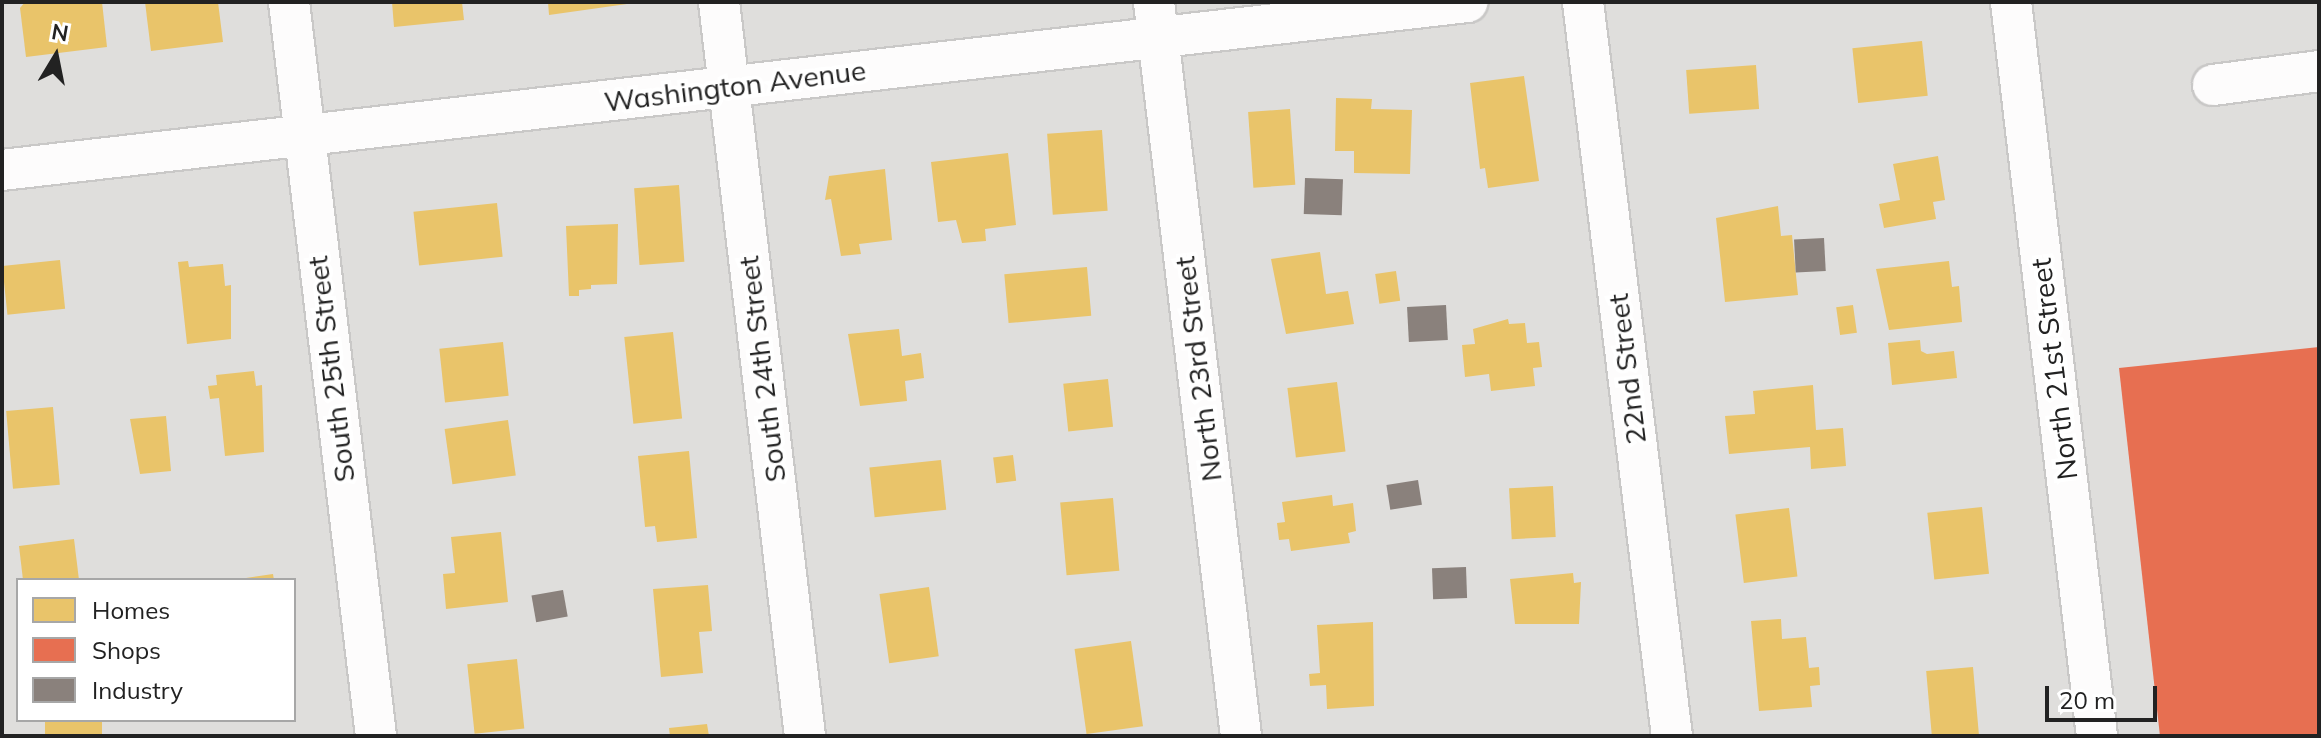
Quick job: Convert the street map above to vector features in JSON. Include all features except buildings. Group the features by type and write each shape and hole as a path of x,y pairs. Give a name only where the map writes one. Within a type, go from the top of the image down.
{"street":[{"name":"South 25th Street","path":"289,2 376,736"},
{"name":"South 24th Street","path":"719,2 805,736"},
{"name":"Washington Avenue","path":"2,170 729,87 1156,19 1467,2"},
{"name":"22nd Street","path":"1583,2 1672,736"},
{"name":"North 21st Street","path":"2011,2 2097,736"},
{"name":"North 23rd Street","path":"1156,19 1241,736"},
{"path":"2213,85 2319,71"}],"shaded area":[{"path":"2,2 2319,2 2319,736 2,736"}]}
